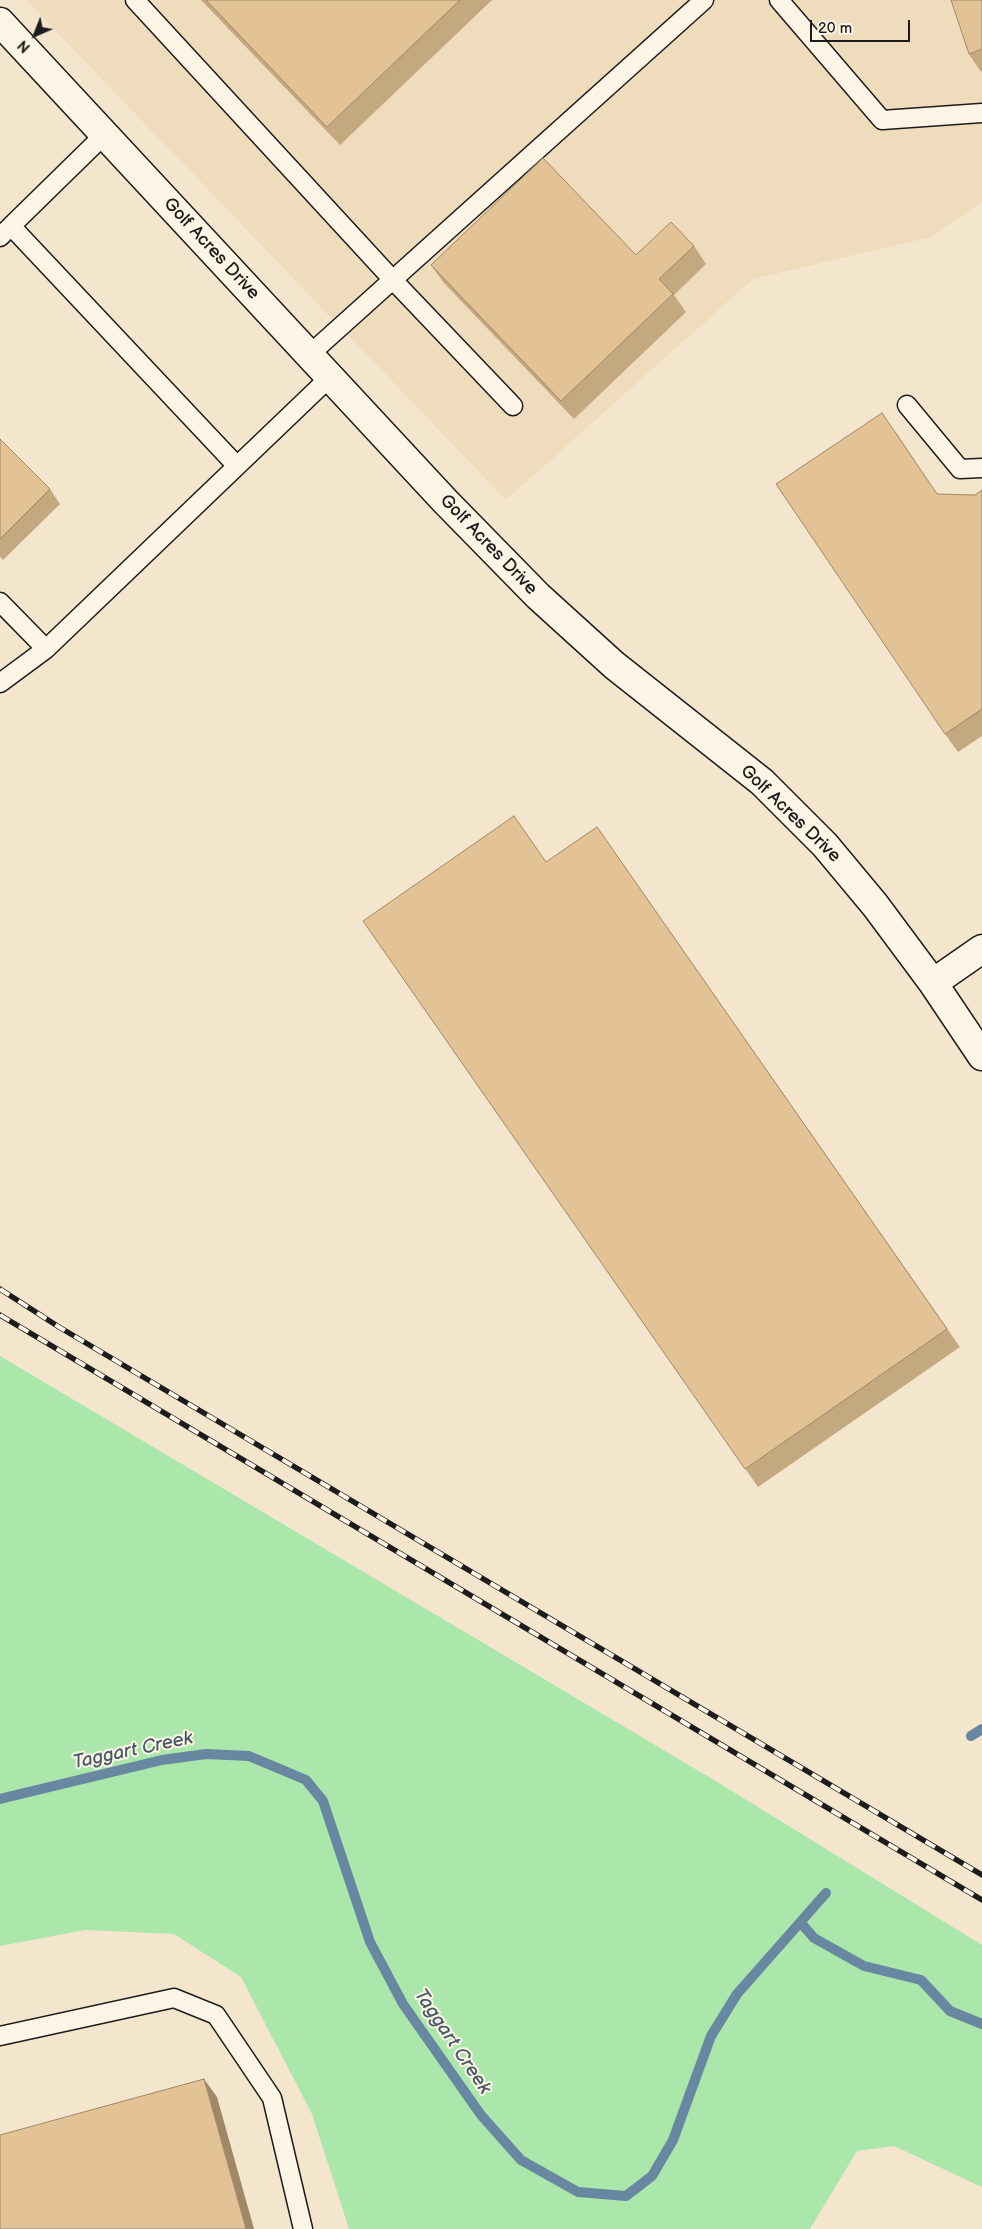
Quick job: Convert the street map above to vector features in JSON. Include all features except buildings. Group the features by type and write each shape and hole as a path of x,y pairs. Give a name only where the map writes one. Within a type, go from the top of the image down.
{"street":[{"name":"Golf Acres Drive","path":"0,22 309,355 538,596 614,665 762,782 825,845 875,905 933,983 982,1056"},
{"path":"933,983 982,949"}],"lane":[{"path":"135,0 392,279 514,406"},
{"path":"309,355 704,0"},
{"path":"779,0 882,120 982,113"},
{"path":"104,135 6,231 237,466"},
{"path":"0,682 46,649 330,377"},
{"path":"907,405 960,469 982,468"},
{"path":"0,602 46,649"},
{"path":"0,2036 174,1998 216,2015 272,2098 303,2229"}],"shaded area":[{"path":"26,0 982,0 982,202 931,237 753,279 506,500"}],"green space":[{"path":"0,1356 714,1780 982,1945 982,2187 894,2146 857,2151 810,2229 349,2229 312,2114 241,1977 174,1934 85,1930 0,1946"}],"waterway":[{"name":"Taggart Creek","path":"971,1736 982,1729"},
{"name":"Taggart Creek","path":"0,1799 162,1760 206,1754 249,1756 306,1780 323,1801 370,1942 403,2004 481,2115 521,2160 578,2192 626,2196 652,2176 673,2140 711,2036 737,1994 826,1893"},
{"path":"801,1923 814,1938 864,1966 921,1980 950,2011 982,2024"}],"railway":[{"path":"0,1289 59,1327 982,1875"},
{"path":"0,1315 982,1900"}]}
